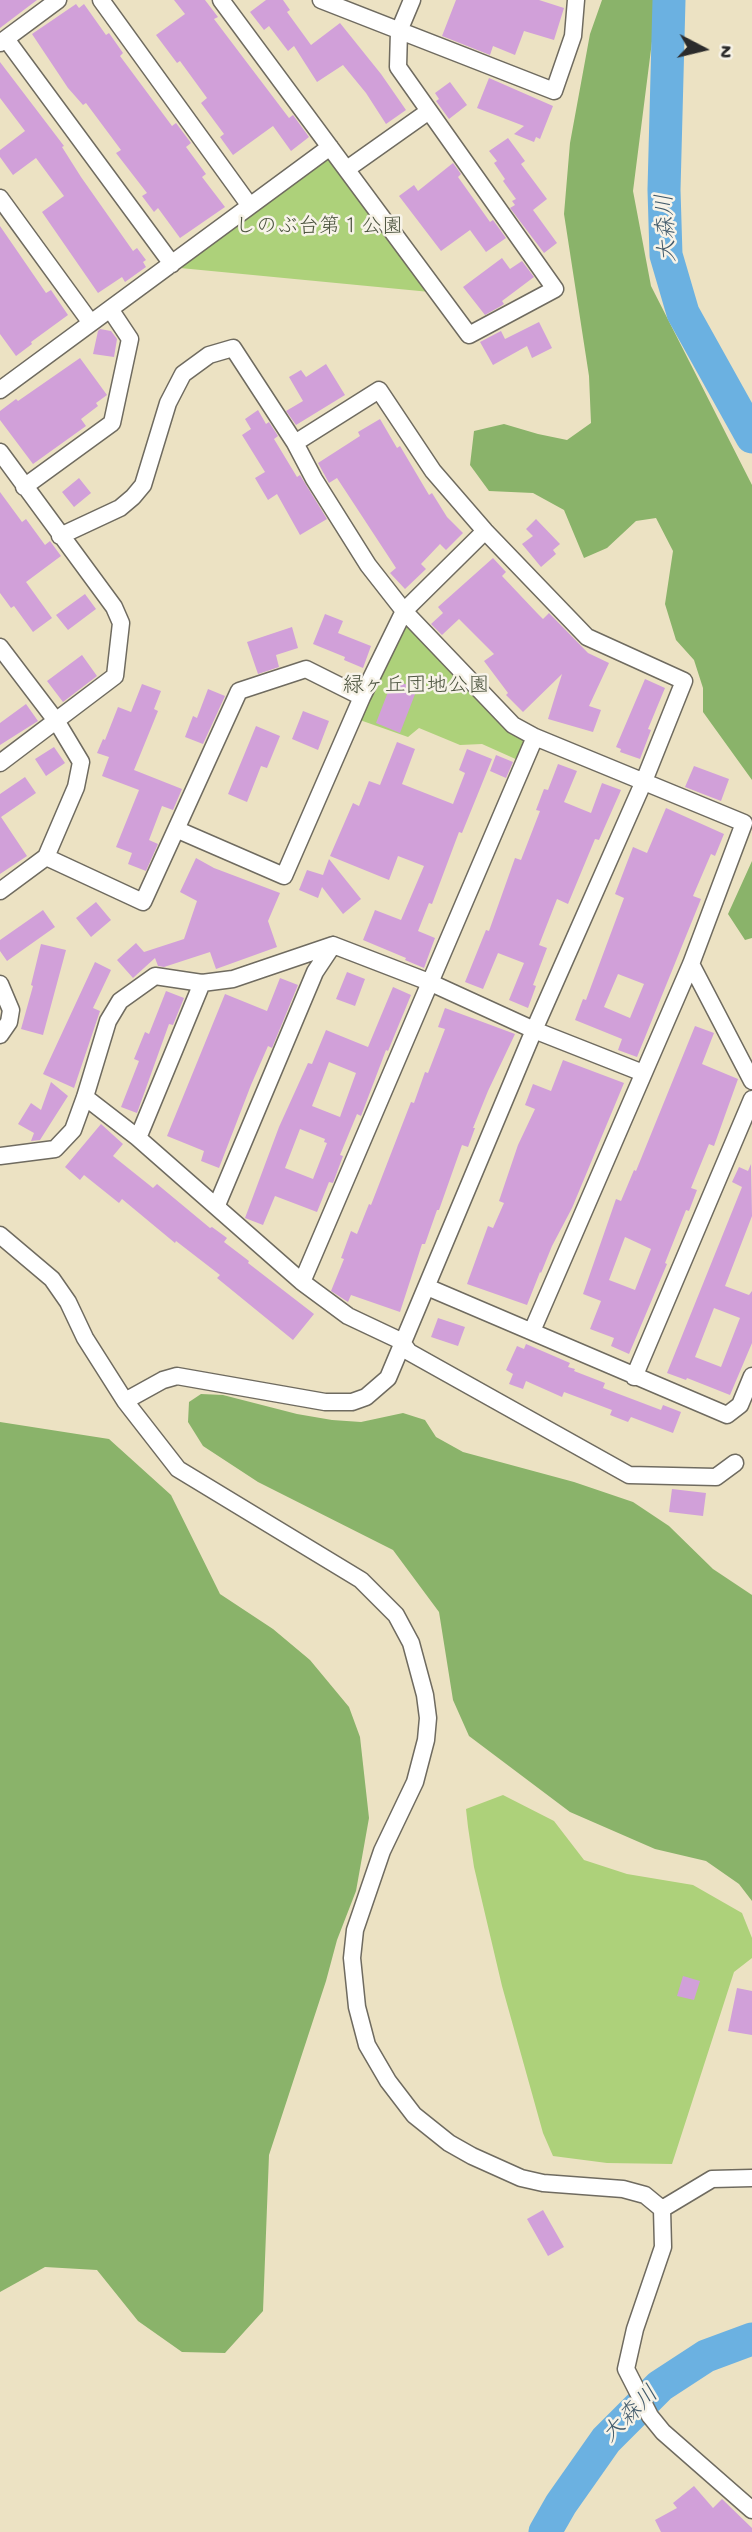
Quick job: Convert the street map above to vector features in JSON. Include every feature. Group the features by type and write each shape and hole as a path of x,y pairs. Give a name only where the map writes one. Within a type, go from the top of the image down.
{"street":[{"path":"58,0 3,41 172,264"},
{"path":"101,0 250,206"},
{"path":"222,0 469,335 555,289 397,67 399,32 412,0"},
{"path":"321,0 554,92 573,36 576,0"},
{"path":"347,169 429,111"},
{"path":"2,383 91,323 330,147"},
{"path":"0,198 91,323"},
{"path":"24,487 112,423 130,339 110,309"},
{"path":"60,536 120,508 143,485 168,403 183,374 209,355 233,348 295,443 314,479 368,565 404,611 513,725 535,737 744,823 691,964 532,1331"},
{"path":"125,1401 163,1380 177,1376 324,1402 352,1402 366,1397 388,1378 396,1364 401,1341 427,1287 684,681 587,637 485,531 433,471 379,390 295,443"},
{"path":"0,452 114,607 121,623 115,676 0,764"},
{"path":"178,830 284,876 362,697 404,611 485,531"},
{"path":"0,647 57,722 81,762 76,787 46,857 0,891"},
{"path":"46,857 143,902 240,691 306,669 362,697"},
{"path":"302,1282 535,737"},
{"path":"217,1205 315,972 333,945"},
{"path":"0,1156 55,1149 73,1130 108,1021 120,1001 155,976 202,983 233,979 333,945 429,982 534,1030 642,1073"},
{"path":"691,964 752,1081"},
{"path":"138,1138 202,983"},
{"path":"0,984 7,995 11,1010 9,1022 0,1035"},
{"path":"85,1097 217,1205 302,1282 348,1316 401,1341 409,1352 629,1475 716,1477 735,1463"},
{"path":"634,1377 752,1099"},
{"path":"0,1234 52,1279 125,1401 178,1468 361,1580 396,1615 411,1643 425,1695 428,1718 426,1740 415,1782 382,1851 355,1930 352,1958 358,2007 367,2045 388,2081 414,2115 449,2143 485,2164 543,2183 623,2189 645,2195 662,2209 663,2247 635,2329 626,2369 650,2416 663,2432 752,2510"},
{"path":"427,1287 727,1415 740,1405 752,1376"},
{"path":"662,2209 712,2179 752,2178"}],"green space":[{"path":"602,0 655,0 633,191 651,286 752,485 752,780 703,712 703,688 694,660 676,640 665,604 673,551 656,518 636,521 607,548 584,558 564,510 533,493 489,491 470,465 474,431 504,424 567,440 591,423 589,376 564,214 570,143 590,34"},
{"name":"しのぶ台第１公園","path":"330,157 430,292 180,268"},
{"name":"緑ヶ丘団地公園","path":"405,619 529,740 520,761 482,744 460,745 419,728 408,737 357,719"},
{"path":"752,861 752,938 745,940 728,914"},
{"path":"201,1394 223,1395 332,1420 361,1422 403,1413 425,1420 436,1437 463,1452 574,1482 633,1502 669,1526 713,1569 752,1595 752,1901 739,1884 706,1861 655,1849 570,1812 469,1736 453,1700 439,1612 393,1550 258,1482 203,1446 188,1422 189,1402"},
{"path":"0,1422 109,1439 171,1495 220,1594 273,1629 310,1660 349,1707 360,1737 369,1818 356,1891 337,1940 269,2155 263,2311 225,2353 182,2352 138,2321 97,2270 45,2267 0,2292"},
{"path":"503,1795 554,1821 584,1860 627,1874 693,1885 742,1913 752,1938 752,1958 734,1972 672,2164 607,2163 553,2156 543,2133 502,1986 474,1867 468,1827 466,1809"}],"building":[{"path":"0,0 37,0 0,28"},
{"path":"174,0 205,0 218,17 214,19 289,118 293,115 309,137 291,151 273,126 233,155 220,137 224,134 201,103 207,98 180,61 177,63 156,35 185,14"},
{"path":"266,0 283,0 290,10 287,12 311,45 340,23 406,110 386,124 343,65 317,82 294,46 288,51 269,26 264,30 250,12"},
{"path":"456,0 539,0 564,8 554,40 524,31 515,55 493,46 490,55 442,36"},
{"path":"76,4 79,8 84,4 106,35 109,33 123,53 120,56 172,126 176,123 191,143 186,147 206,174 202,177 225,207 180,238 158,208 154,212 142,196 147,193 116,153 121,150 86,103 83,105 68,88 32,34"},
{"path":"0,62 64,146 62,147 81,177 133,251 137,248 146,260 143,262 146,267 125,282 122,277 98,293 42,212 64,196 36,158 13,175 0,157 0,150 25,131 0,98"},
{"path":"489,78 553,106 540,139 536,137 534,142 514,134 524,126 477,108"},
{"path":"450,82 467,105 449,119 436,101 439,99 435,93"},
{"path":"508,138 525,161 521,164 547,199 533,210 557,243 544,253 510,208 515,205 512,201 516,199 503,181 505,179 494,163 497,161 489,151"},
{"path":"453,163 461,174 458,177 490,222 493,220 506,238 486,252 470,230 441,251 399,196 414,185 418,191"},
{"path":"0,226 46,293 51,290 68,315 16,356 0,334"},
{"path":"502,258 510,269 522,261 534,277 502,301 504,304 485,315 463,287"},
{"path":"539,322 552,348 532,358 527,346 493,365 480,342 501,331 505,339"},
{"path":"100,329 111,331 117,339 114,357 93,354"},
{"path":"80,358 107,395 81,419 86,426 33,464 0,420 0,411"},
{"path":"326,364 345,395 296,425 286,411 303,401 289,377 301,370 306,377"},
{"path":"258,410 266,424 269,422 278,436 274,439 327,519 300,535 277,494 268,500 255,478 265,472 242,435 251,429 245,419"},
{"path":"380,419 397,448 400,446 429,495 432,493 447,517 463,533 446,550 440,544 421,564 426,569 405,589 390,573 396,568 337,478 329,483 318,463 360,436 358,432"},
{"path":"79,478 91,493 74,507 62,492"},
{"path":"0,492 22,522 26,519 45,545 50,541 61,556 26,582 52,618 33,632 14,606 11,608 0,593"},
{"path":"536,519 560,544 553,550 556,554 541,567 522,544 533,536 526,529"},
{"path":"493,558 506,572 502,576 543,619 549,613 588,653 609,663 589,706 601,710 593,732 548,719 562,674 523,712 506,695 508,693 484,661 494,654 459,619 442,635 431,624 443,613 438,607"},
{"path":"85,594 96,609 68,630 56,615"},
{"path":"325,614 343,621 338,633 371,646 363,668 344,660 345,657 313,644"},
{"path":"292,627 298,648 276,655 279,667 258,674 247,642"},
{"path":"82,655 97,676 63,702 47,681"},
{"path":"393,679 417,689 400,733 376,723"},
{"path":"645,679 665,688 648,729 651,730 640,759 620,752 621,749 616,747"},
{"path":"142,684 161,691 154,709 158,711 134,770 182,789 173,810 162,806 149,840 158,844 146,871 128,864 132,853 116,847 139,790 102,776 109,757 97,753 118,707 131,712"},
{"path":"208,689 225,696 203,744 185,737 193,716 197,718"},
{"path":"26,704 38,721 0,745 0,723"},
{"path":"303,711 329,721 318,750 292,739"},
{"path":"256,726 280,736 267,768 261,766 247,802 228,794"},
{"path":"397,742 415,749 402,784 453,804 465,773 459,770 467,749 492,759 462,833 459,832 432,904 429,903 418,931 435,938 424,968 363,940 375,910 401,920 424,866 398,856 389,880 330,856 353,803 359,806 369,781 380,785"},
{"path":"54,747 65,763 46,776 35,759"},
{"path":"496,755 513,762 506,778 490,771"},
{"path":"558,764 577,771 564,802 591,813 602,783 621,790 599,840 595,839 568,904 557,899 539,945 547,948 533,985 536,986 528,1008 509,1000 524,963 498,953 483,989 465,982 486,930 489,931 515,858 521,860 540,811 536,810 544,789 548,790"},
{"path":"694,766 729,779 721,801 685,787"},
{"path":"25,777 36,793 1,817 27,856 0,874 0,794"},
{"path":"666,808 724,834 715,856 711,854 693,896 701,899 637,1057 618,1050 622,1039 575,1020 583,999 586,1000 624,898 615,894 633,847 647,853","holes":["618,974 644,984 630,1018 604,1007"]},
{"path":"196,858 214,868 280,893 268,921 277,947 216,969 210,952 164,967 158,966 155,958 133,978 117,960 136,943 144,952 184,939 197,901 180,892"},
{"path":"329,859 361,899 343,914 322,887 318,898 299,890 307,870 323,875"},
{"path":"96,902 111,920 91,937 76,918"},
{"path":"43,910 55,927 7,961 0,951 0,940"},
{"path":"41,944 66,950 43,1035 21,1029"},
{"path":"95,962 111,970 93,1008 100,1011 74,1088 43,1074"},
{"path":"347,972 365,979 355,1006 336,999"},
{"path":"280,978 298,985 272,1048 268,1046 251,1085 219,1168 201,1161 204,1151 167,1136 225,994 267,1011"},
{"path":"393,987 411,995 388,1051 386,1050 361,1116 357,1114 340,1155 343,1156 333,1183 329,1182 317,1212 275,1196 263,1225 245,1218 279,1127 308,1063 312,1064 326,1030 368,1047","holes":["329,1062 356,1073 340,1117 312,1106","300,1129 325,1139 324,1142 327,1143 313,1179 285,1168"]},
{"path":"166,991 184,998 173,1025 169,1024 137,1113 121,1107 139,1061 134,1059 145,1032 149,1034"},
{"path":"445,1008 515,1034 488,1091 468,1147 462,1145 439,1210 425,1244 422,1244 400,1312 351,1295 348,1302 331,1291 344,1259 341,1258 351,1231 357,1234 369,1204 371,1205 411,1102 414,1103 425,1072 428,1073 445,1029 438,1027"},
{"path":"695,1026 714,1033 702,1064 738,1079 714,1146 709,1144 691,1188 697,1190 689,1211 686,1210 665,1263 667,1264 629,1354 611,1346 614,1338 590,1329 601,1301 583,1294 616,1199 621,1201 634,1170 636,1171","holes":["625,1237 651,1249 635,1290 609,1280"]},
{"path":"563,1060 624,1083 572,1208 552,1246 527,1305 467,1284 488,1226 493,1228 504,1203 499,1201 518,1145 535,1109 525,1105 533,1084 551,1091"},
{"path":"51,1082 68,1096 40,1140 31,1141 34,1133 18,1124 31,1103 41,1110"},
{"path":"101,1124 123,1144 113,1156 153,1188 157,1184 210,1228 227,1238 224,1242 249,1261 248,1263 314,1314 293,1340 217,1278 220,1275 176,1241 175,1243 122,1199 119,1203 84,1175 80,1180 65,1167"},
{"path":"751,1164 752,1216 725,1286 749,1295 752,1291 752,1343 730,1395 667,1373 742,1187 732,1182 739,1167 748,1171","holes":["714,1308 740,1318 721,1367 695,1357"]},
{"path":"438,1318 465,1327 458,1346 431,1337"},
{"path":"526,1344 570,1363 568,1367 575,1369 574,1371 605,1383 603,1388 661,1410 663,1405 681,1412 673,1433 631,1417 628,1422 610,1415 612,1410 564,1392 562,1397 526,1381 523,1389 509,1384 513,1374 506,1370 517,1346 524,1349"},
{"path":"672,1489 706,1493 703,1516 669,1512"},
{"path":"683,1976 700,1981 694,2000 677,1996"},
{"path":"737,1988 752,1991 752,2035 728,2031"},
{"path":"543,2210 564,2247 548,2256 527,2219"},
{"path":"694,2486 713,2508 722,2499 752,2528 752,2532 661,2532 655,2520 677,2508 673,2503"}],"waterway":[{"name":"大森川","path":"669,0 664,190 666,255 683,313 752,437"},
{"name":"大森川","path":"545,2532 561,2504 606,2440 660,2386 706,2356 752,2339"}]}
